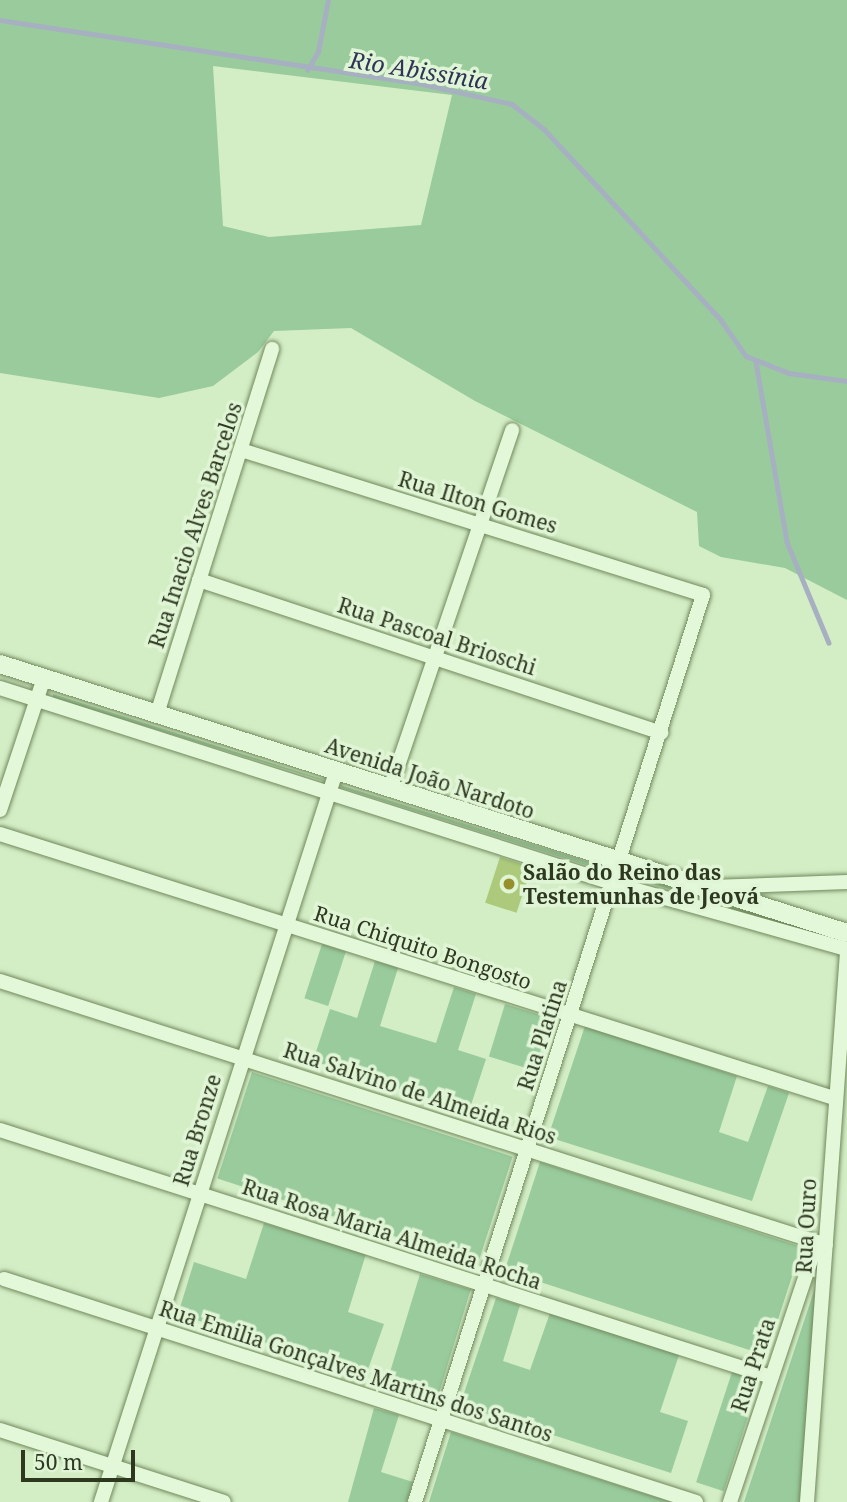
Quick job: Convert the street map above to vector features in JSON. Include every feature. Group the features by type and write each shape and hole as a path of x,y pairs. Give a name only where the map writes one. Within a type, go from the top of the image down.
{"street":[{"name":"Rua Inacio Alves Barcelos","path":"157,715 272,349"},
{"path":"390,789 432,657 512,430"},
{"name":"Rua Ilton Gomes","path":"240,450 703,595"},
{"name":"Rua Pascoal Brioschi","path":"199,580 661,733"},
{"name":"Rua Platina","path":"415,1502 569,1017 622,863 703,595"},
{"name":"Avenida João Nardoto","path":"0,664 847,933"},
{"path":"0,810 44,678"},
{"path":"0,688 615,884 847,950"},
{"name":"Rua Bronze","path":"101,1502 241,1058 288,924 336,772"},
{"name":"Rua Chiquito Bongosto","path":"0,834 288,924 569,1017 834,1098"},
{"path":"703,887 847,882"},
{"name":"Rua Ouro","path":"807,1502 822,1244 847,950"},
{"name":"Rua Salvino de Almeida Rios","path":"0,981 822,1244"},
{"name":"Rua Rosa Maria Almeida Rocha","path":"0,1130 771,1377"},
{"name":"Rua Prata","path":"730,1502 771,1377 822,1244"},
{"name":"Rua Emilia Gonçalves Martins dos Santos","path":"4,1279 696,1502"},
{"path":"0,1430 224,1502"}],"green space":[{"path":"0,0 847,0 847,600 785,568 721,557 699,546 697,512 475,401 351,328 274,331 258,352 213,386 159,398 0,373","holes":["213,66 452,95 421,225 269,237 223,226"]},
{"path":"53,694 322,779 324,781 53,698"},
{"path":"340,785 611,869 611,873 342,788"},
{"path":"630,874 837,938 835,941 627,876"},
{"path":"322,944 346,952 328,1006 304,998"},
{"path":"375,961 398,968 380,1026 436,1043 454,987 476,994 458,1050 486,1059 469,1111 313,1061 330,1009 357,1018"},
{"path":"505,1004 554,1019 538,1072 489,1057"},
{"path":"585,1026 737,1076 719,1132 748,1142 768,1086 789,1093 752,1201 548,1137"},
{"path":"252,1072 513,1157 478,1263 217,1179"},
{"path":"540,1162 802,1247 766,1355 505,1270"},
{"path":"264,1223 366,1254 348,1312 384,1324 366,1375 178,1314 194,1262 246,1279"},
{"path":"420,1274 471,1289 437,1400 386,1385"},
{"path":"816,1285 803,1502 744,1502"},
{"path":"496,1298 520,1305 503,1361 530,1370 550,1313 679,1355 660,1412 688,1421 671,1473 460,1405"},
{"path":"732,1372 760,1381 724,1491 696,1482"},
{"path":"374,1408 399,1415 381,1472 413,1482 407,1502 348,1502"},
{"path":"451,1432 671,1502 429,1502"}],"building":[{"name":"Salão do Reino das Testemunhas de Jeová","path":"500,857 531,867 517,913 485,903"}],"waterway":[{"path":"307,70 318,52 328,0"},
{"name":"Rio Abissínia","path":"0,20 418,83 512,104 544,129 639,231 721,320 746,356 789,373 847,381"},
{"path":"756,362 787,542 829,643"}],"place":[{"name":"Salão do Reino das Testemunhas de Jeová","path":"509,884"}]}
